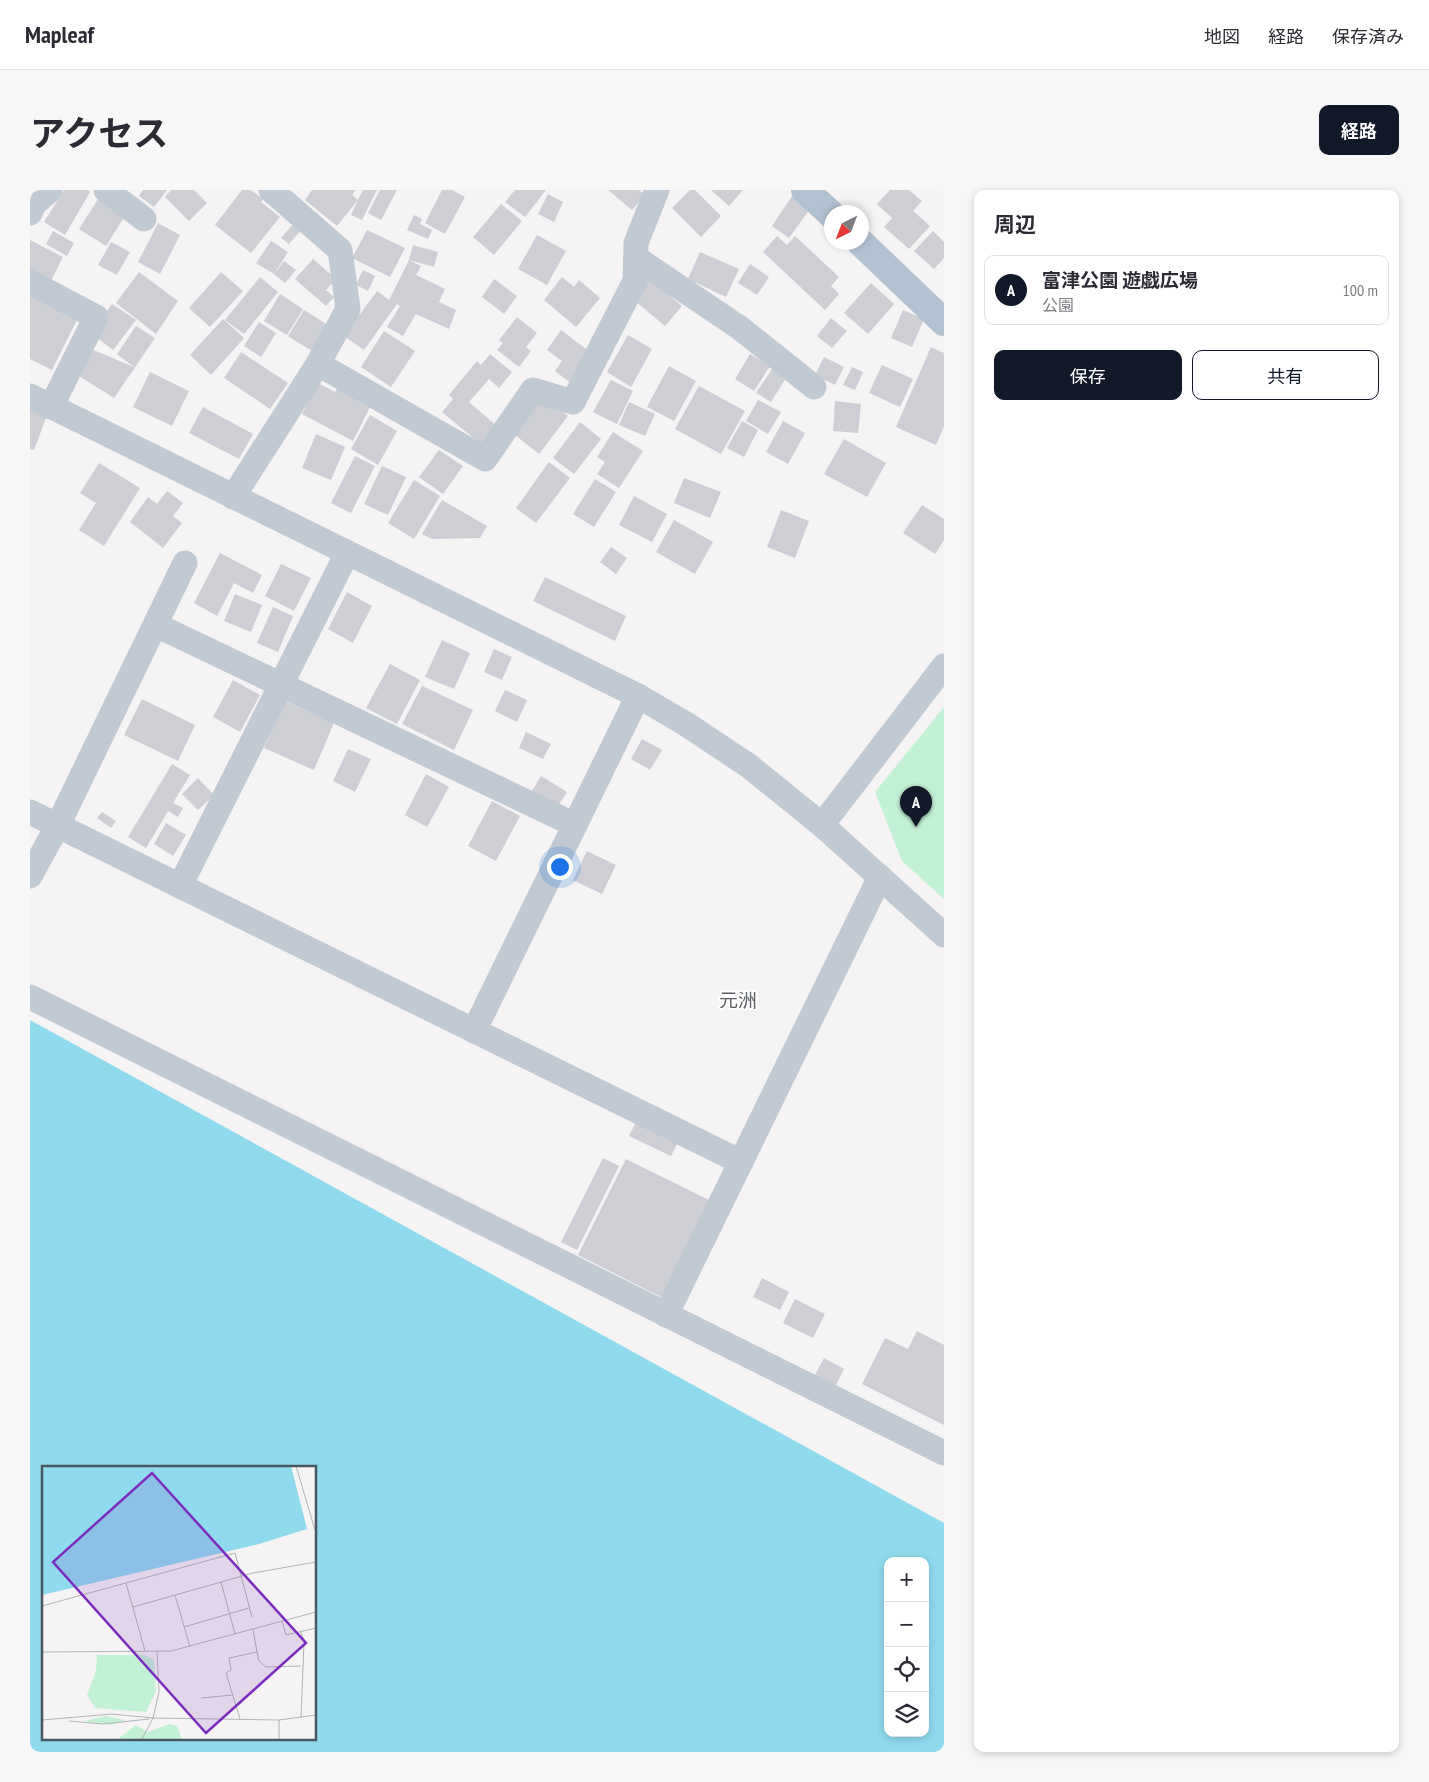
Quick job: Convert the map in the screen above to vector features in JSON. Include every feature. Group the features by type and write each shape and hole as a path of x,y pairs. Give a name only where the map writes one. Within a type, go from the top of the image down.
{"main road":[{"path":"805,190 824,208"},
{"path":"868,250 944,322"}],"street":[{"path":"106,190 144,219"},
{"path":"233,496 318,364 348,309 340,250 271,190"},
{"path":"318,364 485,460 533,390 573,402 635,281 636,242 657,190"},
{"path":"636,258 740,328 814,387"},
{"path":"30,282 96,317 40,402 638,696 686,724 749,766 822,825 944,935"},
{"path":"180,886 347,553"},
{"path":"30,876 58,825 186,563"},
{"path":"156,625 575,825"},
{"path":"822,825 944,666"},
{"path":"474,1031 638,696"},
{"path":"30,812 741,1162"},
{"path":"666,1315 880,877"},
{"path":"30,997 944,1453"}],"green space":[{"path":"944,707 944,899 902,861 875,792"}],"water":[{"path":"30,1020 944,1523 944,1752 30,1752"}],"building":[{"path":"64,190 88,190 90,192 65,235 44,222"},
{"path":"143,190 167,190 154,207 139,196"},
{"path":"171,190 194,190 207,203 189,221 165,197"},
{"path":"242,190 251,190 263,199 261,202 280,217 251,253 215,225"},
{"path":"312,190 356,190 352,195 358,200 337,226 305,200"},
{"path":"363,190 377,190 362,220 351,215"},
{"path":"380,190 397,190 381,220 368,213"},
{"path":"442,190 452,190 465,197 445,234 425,223"},
{"path":"515,190 546,190 525,217 505,202"},
{"path":"608,190 639,190 645,195 632,210"},
{"path":"690,190 695,190 721,216 701,237 672,208"},
{"path":"711,190 743,190 729,206"},
{"path":"890,190 909,190 922,201 913,211 930,226 909,249 884,227 892,218 877,204"},
{"path":"548,194 563,202 554,222 538,214"},
{"path":"792,196 810,209 789,238 772,226"},
{"path":"98,199 125,216 106,246 79,229"},
{"path":"501,204 522,221 494,255 473,237"},
{"path":"414,215 422,219 420,224 432,230 428,239 407,230"},
{"path":"295,222 302,229 289,244 281,238"},
{"path":"158,223 180,235 160,274 138,262"},
{"path":"367,230 405,248 390,277 352,258"},
{"path":"53,231 74,243 67,256 46,244"},
{"path":"933,231 944,242 944,258 934,269 914,251"},
{"path":"537,235 566,251 547,285 518,269"},
{"path":"777,236 787,245 795,236 839,277 831,286 839,294 825,310 763,252"},
{"path":"30,240 63,257 51,281 30,270"},
{"path":"271,241 288,252 274,274 256,263"},
{"path":"111,242 130,252 117,275 98,265"},
{"path":"413,245 438,252 434,267 409,260"},
{"path":"700,252 739,269 726,297 688,279"},
{"path":"313,259 336,279 326,290 334,297 326,306 295,279"},
{"path":"409,260 421,266 416,275 445,289 439,302 456,310 449,329 416,314 403,336 387,327 400,306 397,304 364,350 344,336 377,291 389,300"},
{"path":"284,261 296,270 285,283 274,274"},
{"path":"750,264 769,277 757,295 738,283"},
{"path":"363,270 375,276 368,291 356,285"},
{"path":"139,272 178,301 156,334 116,303"},
{"path":"221,272 243,291 210,327 189,308"},
{"path":"646,276 682,306 665,326 629,296"},
{"path":"260,277 278,292 244,334 225,320"},
{"path":"562,277 574,287 579,280 600,298 576,327 544,300"},
{"path":"494,279 517,296 504,314 482,297"},
{"path":"871,283 894,304 868,334 844,313"},
{"path":"30,291 79,316 52,370 30,359"},
{"path":"280,294 303,309 287,335 264,321"},
{"path":"112,304 136,320 113,350 91,333"},
{"path":"304,310 331,327 315,353 288,336"},
{"path":"903,310 924,319 912,347 891,338"},
{"path":"517,317 537,333 526,347 531,351 519,367 497,350 503,343 499,340"},
{"path":"831,318 847,331 832,348 817,336"},
{"path":"223,319 244,338 211,375 190,355"},
{"path":"259,322 276,333 261,357 244,346"},
{"path":"136,326 155,338 114,398 79,376 91,349 134,367 117,354"},
{"path":"561,330 594,355 572,384 555,371 562,361 547,350"},
{"path":"384,331 415,351 391,387 361,367"},
{"path":"628,335 652,349 631,387 607,372"},
{"path":"931,347 944,353 944,426 936,445 896,427"},
{"path":"241,352 288,383 270,409 224,378"},
{"path":"490,354 512,372 499,388 489,379 469,402 498,427 483,446 442,412 453,399 449,395 477,361 481,365"},
{"path":"750,354 770,366 754,391 735,379"},
{"path":"824,357 844,367 835,385 815,375"},
{"path":"882,365 913,379 900,407 869,393"},
{"path":"669,366 696,381 674,421 647,407"},
{"path":"852,367 863,372 855,390 843,385"},
{"path":"772,369 786,378 771,402 756,393"},
{"path":"150,372 189,391 172,426 133,407"},
{"path":"611,380 633,391 617,424 593,412"},
{"path":"318,383 335,392 339,386 372,403 353,441 302,414"},
{"path":"699,386 745,411 721,454 675,429"},
{"path":"539,394 568,416 539,454 510,431"},
{"path":"758,400 781,412 768,434 746,421"},
{"path":"835,401 861,404 858,433 833,431"},
{"path":"629,402 655,414 645,436 619,425"},
{"path":"30,406 48,413 34,450 30,449"},
{"path":"203,407 253,434 239,459 189,433"},
{"path":"370,415 397,431 378,465 351,449"},
{"path":"742,421 758,430 744,457 727,448"},
{"path":"783,421 805,433 788,464 766,452"},
{"path":"580,422 601,439 574,474 553,458"},
{"path":"613,432 643,451 619,488 597,474 605,462 597,457"},
{"path":"316,434 345,447 331,480 302,468"},
{"path":"844,439 886,463 867,497 824,474"},
{"path":"439,450 463,466 443,494 419,477"},
{"path":"355,456 375,466 351,513 331,503"},
{"path":"549,462 570,478 536,523 516,508"},
{"path":"99,463 140,488 104,546 79,530 96,503 80,493"},
{"path":"382,466 406,477 388,515 364,504"},
{"path":"684,478 721,492 710,518 674,503"},
{"path":"595,479 616,492 594,527 573,514"},
{"path":"414,480 440,496 414,539 388,523"},
{"path":"167,491 183,503 173,516 182,523 163,548 130,522 148,497 157,504"},
{"path":"634,496 667,514 652,542 619,525"},
{"path":"442,500 487,526 480,538 432,539 422,534"},
{"path":"922,505 944,519 944,540 935,554 903,533"},
{"path":"781,510 809,521 795,558 767,547"},
{"path":"674,520 713,542 695,574 656,552"},
{"path":"611,547 627,558 616,574 600,562"},
{"path":"220,553 262,575 253,593 234,583 217,616 194,603"},
{"path":"281,564 311,578 294,611 265,596"},
{"path":"545,577 626,616 615,641 533,601"},
{"path":"347,592 372,606 353,643 328,629"},
{"path":"235,594 262,605 251,632 224,621"},
{"path":"273,607 293,616 278,652 257,643"},
{"path":"442,640 470,653 454,689 425,677"},
{"path":"494,649 512,657 502,680 484,672"},
{"path":"390,664 420,680 397,724 366,708"},
{"path":"233,680 260,695 240,732 213,717"},
{"path":"422,686 473,710 454,750 402,724"},
{"path":"505,690 527,700 517,722 495,711"},
{"path":"142,699 195,725 178,761 124,735"},
{"path":"285,701 334,723 314,770 264,748"},
{"path":"526,732 551,744 543,759 519,748"},
{"path":"642,739 662,750 650,770 631,759"},
{"path":"348,749 371,759 355,792 333,781"},
{"path":"172,764 190,775 173,803 183,808 178,817 168,811 146,848 128,837"},
{"path":"426,774 449,787 427,827 405,815"},
{"path":"541,776 567,792 557,807 532,791"},
{"path":"198,778 214,795 198,810 182,794"},
{"path":"492,801 520,816 496,861 468,846"},
{"path":"102,812 116,821 111,828 97,818"},
{"path":"166,823 186,835 173,856 154,844"},
{"path":"587,851 616,865 602,894 573,880"},
{"path":"636,1122 678,1142 671,1156 629,1136"},
{"path":"603,1158 619,1166 577,1250 561,1242"},
{"path":"626,1159 711,1201 663,1298 578,1255"},
{"path":"762,1278 789,1292 780,1310 753,1297"},
{"path":"795,1299 825,1314 813,1338 783,1323"},
{"path":"917,1331 944,1345 944,1425 862,1384 885,1338 908,1349"},
{"path":"824,1358 844,1369 833,1391 812,1381"}],"place":[{"name":"富津公園 遊戯広場","path":"916,827"}],"district":[{"name":"元洲","path":"738,1000"}]}
